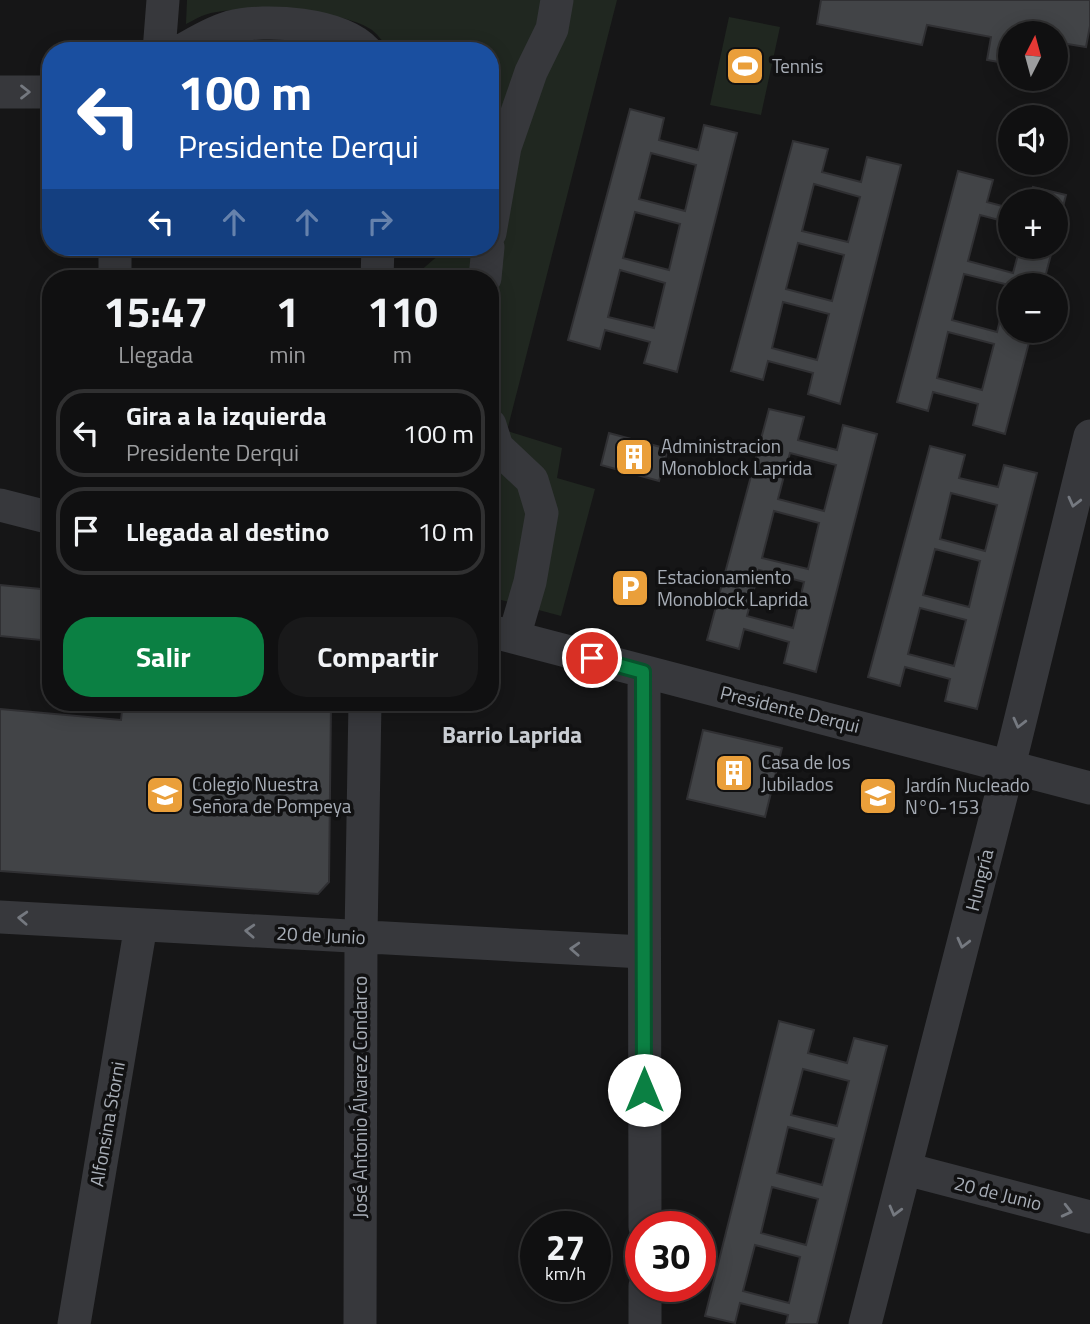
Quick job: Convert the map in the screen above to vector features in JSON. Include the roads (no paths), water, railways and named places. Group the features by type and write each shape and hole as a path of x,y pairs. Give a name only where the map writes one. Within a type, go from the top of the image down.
{"street":[{"path":"160,42 163,0"},
{"path":"499,182 505,148 531,72 552,29 556,0"},
{"path":"199,42 226,28 245,24 305,27 335,32 358,42"},
{"path":"0,92 42,92"},
{"name":"Hungría","path":"865,1324 1090,436"},
{"path":"499,450 532,480 542,513 530,582 502,634"},
{"path":"0,505 42,516"},
{"name":"Presidente Derqui","path":"502,634 1090,789"},
{"path":"643,672 645,1211"},
{"name":"José Antonio Álvarez Condarco","path":"360,1324 365,711"},
{"name":"20 de Junio","path":"0,917 643,953"},
{"name":"Alfonsina Storni","path":"74,1324 141,925"},
{"name":"20 de Junio","path":"906,1169 1090,1217"},
{"path":"645,1302 645,1324"}],"place":[{"name":"Tennis","path":"745,66"},
{"name":"Administracion Monoblock Laprida","path":"634,457"},
{"name":"Estacionamiento Monoblock Laprida","path":"630,588"},
{"name":"Casa de los Jubilados","path":"734,773"},
{"name":"Colegio Nuestra Señora de Pompeya","path":"165,795"},
{"name":"Jardín Nucleado N°0-153","path":"878,796"}],"district":[{"name":"Barrio Laprida","path":"512,735"}]}
